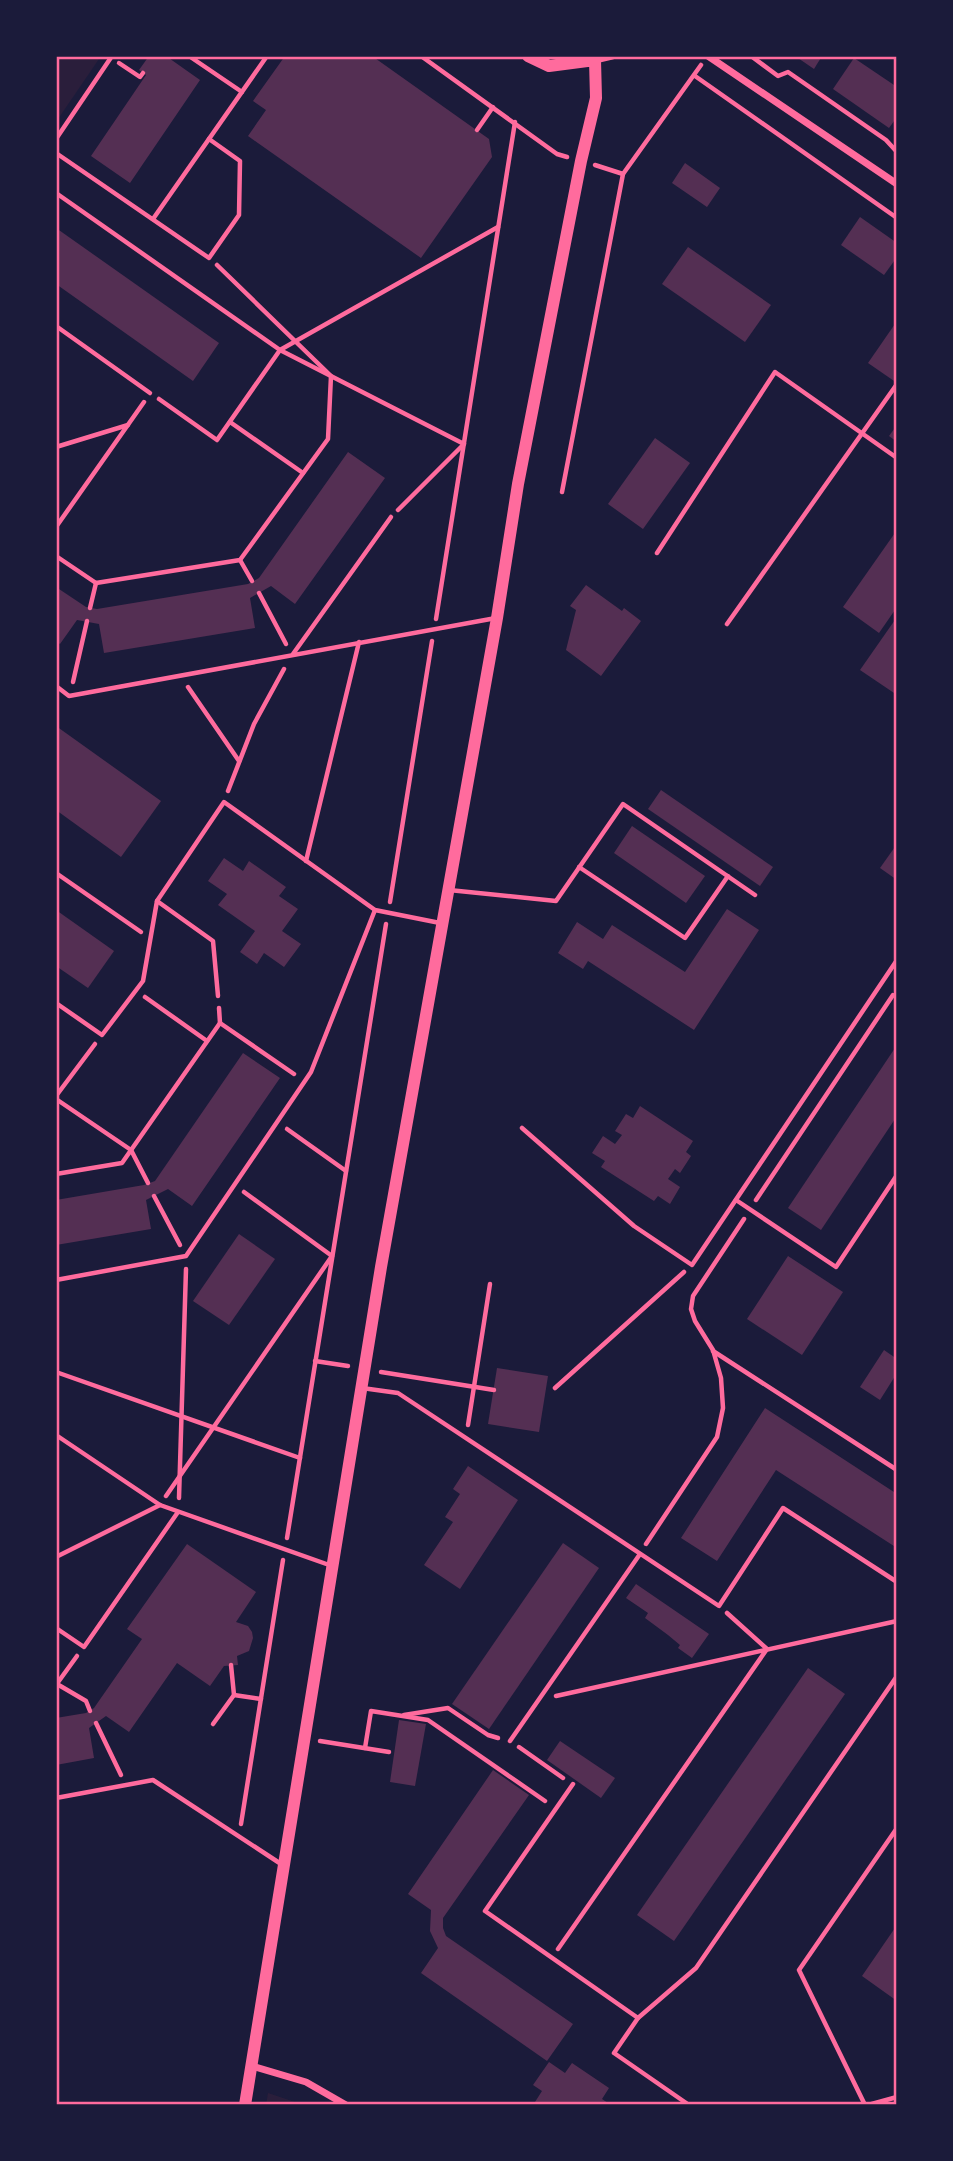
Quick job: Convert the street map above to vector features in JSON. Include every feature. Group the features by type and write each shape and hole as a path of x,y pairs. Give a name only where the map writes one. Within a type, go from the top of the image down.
{"street":[{"path":"528,56 549,66 612,56"},
{"path":"708,56 897,184"},
{"path":"245,2105 365,1369 497,618 518,484 581,161 596,98 596,58"},
{"path":"252,2066 306,2082 346,2105"}],"lane":[{"path":"189,56 242,92"},
{"path":"153,219 267,56"},
{"path":"56,139 112,57"},
{"path":"56,153 209,258 239,215 240,161 209,139"},
{"path":"56,326 150,393"},
{"path":"293,655 391,517"},
{"path":"56,686 69,696 497,618"},
{"path":"306,861 359,642"},
{"path":"56,1003 102,1035 143,981 157,901 224,802 375,910 442,923"},
{"path":"448,890 556,901 623,804 755,895"},
{"path":"579,867 685,938 728,876"},
{"path":"157,901 213,941 218,996"},
{"path":"56,1280 186,1256 311,1072 375,910"},
{"path":"522,1128 634,1226 692,1265 897,960"},
{"path":"736,1200 836,1266 897,1175"},
{"path":"362,1388 398,1393 719,1606 783,1508 897,1582"},
{"path":"56,1435 160,1505 333,1567"},
{"path":"56,1558 160,1505"},
{"path":"56,1628 84,1647 178,1512"},
{"path":"510,1741 640,1554"},
{"path":"689,2105 614,2053 638,2018 696,1968 897,1676"},
{"path":"56,1798 153,1780 284,1867"},
{"path":"572,1784 485,1912 638,2018"},
{"path":"897,1828 799,1970 867,2105 897,2096"}],"path":[{"path":"421,56 557,154 623,174"},
{"path":"562,492 623,174 708,56"},
{"path":"751,56 778,76 789,72 886,140 897,152"},
{"path":"112,57 140,77 143,73"},
{"path":"695,76 897,218"},
{"path":"477,130 493,107"},
{"path":"239,1837 515,122"},
{"path":"56,193 280,350 464,444"},
{"path":"56,527 150,393 217,440 280,350 498,227"},
{"path":"56,556 96,583 240,560 328,439 331,376 209,258"},
{"path":"657,554 775,372 897,458"},
{"path":"727,624 897,384"},
{"path":"230,422 303,473"},
{"path":"56,447 128,425"},
{"path":"391,517 464,444"},
{"path":"240,560 252,581"},
{"path":"90,608 96,583"},
{"path":"224,802 254,724 270,690 293,655 259,593"},
{"path":"69,696 87,621"},
{"path":"180,676 240,761"},
{"path":"56,873 150,938"},
{"path":"640,1554 717,1437 723,1408 721,1378 713,1350 695,1321 691,1309 693,1296 897,988"},
{"path":"136,990 207,1041"},
{"path":"56,1174 122,1163 220,1023 305,1081"},
{"path":"102,1035 56,1098 131,1150 148,1183"},
{"path":"277,1122 346,1171"},
{"path":"235,1185 332,1256"},
{"path":"155,1196 186,1256 178,1512"},
{"path":"160,1505 332,1256"},
{"path":"555,1388 692,1265"},
{"path":"466,1439 490,1284"},
{"path":"713,1350 897,1470"},
{"path":"315,1361 494,1390"},
{"path":"56,1372 300,1458"},
{"path":"719,1606 767,1649"},
{"path":"539,1699 897,1621"},
{"path":"84,1647 56,1684 86,1701 90,1711"},
{"path":"551,1958 767,1649"},
{"path":"213,1724 234,1695 231,1665"},
{"path":"234,1695 261,1699"},
{"path":"400,1716 448,1708 488,1735"},
{"path":"365,1748 371,1712 429,1720 556,1809"},
{"path":"96,1723 126,1786"},
{"path":"305,1738 388,1752"},
{"path":"510,1741 572,1784"}],"shaded area":[{"path":"56,56 101,56 56,122"},
{"path":"268,2093 304,2105 266,2105"}],"building":[{"path":"149,56 166,56 200,80 130,183 91,156 146,75 139,70"},
{"path":"285,56 372,56 489,139 492,157 421,258 248,136 266,110 253,101"},
{"path":"795,56 822,56 814,69"},
{"path":"854,58 897,87 897,117 889,128 833,89"},
{"path":"685,163 720,188 707,207 672,183"},
{"path":"860,217 897,243 897,257 884,275 841,245"},
{"path":"56,228 219,343 193,381 56,284"},
{"path":"688,247 771,305 745,342 662,284"},
{"path":"897,321 897,383 868,363"},
{"path":"897,425 897,442 889,436"},
{"path":"655,438 690,463 643,529 608,504"},
{"path":"348,452 385,478 295,604 271,586 250,598 255,628 104,653 99,624 77,620 60,644 56,641 56,587 86,607 97,609 248,584 259,578"},
{"path":"897,530 897,607 879,633 843,607"},
{"path":"586,585 641,621 601,676 566,650 576,610 570,606"},
{"path":"897,617 897,695 860,670"},
{"path":"56,726 161,801 121,857 56,810"},
{"path":"661,790 773,867 760,886 648,809"},
{"path":"632,826 705,876 686,903 614,853"},
{"path":"897,844 897,880 880,868"},
{"path":"224,858 243,871 249,861 286,887 279,896 298,909 282,931 301,944 284,967 264,953 257,964 240,952 255,931 218,905 227,894 208,881"},
{"path":"727,909 759,930 694,1030 588,961 583,969 558,953 577,922 603,939 612,925 685,972"},
{"path":"56,910 114,951 88,988 56,966"},
{"path":"897,1045 897,1116 821,1230 788,1208"},
{"path":"243,1053 280,1078 192,1206 168,1189 146,1200 151,1229 56,1245 56,1200 155,1181"},
{"path":"640,1106 693,1141 686,1152 691,1156 680,1173 675,1169 668,1179 680,1187 670,1204 658,1196 654,1201 601,1167 605,1161 592,1153 603,1136 615,1144 622,1135 615,1131 626,1114 633,1118"},
{"path":"239,1234 275,1259 229,1325 193,1301"},
{"path":"788,1256 843,1292 802,1355 747,1319"},
{"path":"884,1350 897,1359 897,1373 880,1400 860,1387"},
{"path":"497,1368 548,1376 539,1432 488,1424"},
{"path":"765,1408 897,1494 897,1548 776,1470 717,1561 681,1538"},
{"path":"468,1466 518,1500 460,1589 424,1565 453,1522 445,1517 460,1494 453,1489"},
{"path":"563,1543 599,1568 489,1729 452,1704"},
{"path":"187,1544 256,1592 236,1622 248,1626 252,1632 249,1651 237,1656 238,1665 224,1666 210,1686 177,1663 129,1732 106,1716 89,1728 94,1758 56,1765 56,1718 86,1713 94,1708 142,1639 127,1629"},
{"path":"636,1584 709,1634 692,1658 678,1648 680,1645 645,1618 648,1613 626,1598"},
{"path":"808,1668 845,1694 674,1941 637,1915"},
{"path":"399,1720 426,1724 415,1786 390,1782"},
{"path":"560,1741 615,1778 601,1798 547,1760"},
{"path":"493,1770 529,1795 443,1918 443,1928 446,1936 573,2024 547,2061 421,1973 438,1948 430,1931 431,1910 408,1894"},
{"path":"897,1925 897,2001 862,1976"},
{"path":"549,2062 565,2073 572,2063 609,2088 602,2099 611,2105 540,2105 535,2102 542,2091 533,2085"}]}
